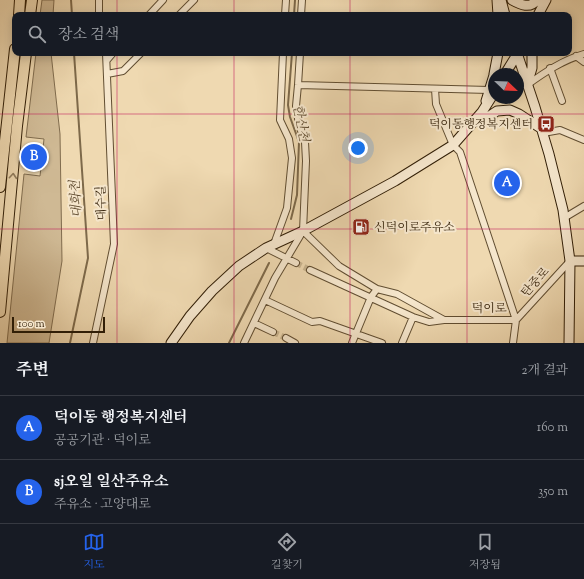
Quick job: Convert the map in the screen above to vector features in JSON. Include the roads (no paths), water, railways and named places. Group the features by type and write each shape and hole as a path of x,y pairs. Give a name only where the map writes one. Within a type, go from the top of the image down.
{"main road":[{"path":"19,12 20,0"},
{"path":"30,12 32,0"},
{"path":"497,0 498,12"},
{"path":"501,0 504,12"},
{"path":"512,0 522,5 528,6 534,4 541,7"},
{"path":"0,187 3,123 14,56"},
{"path":"0,312 17,126 26,56"},
{"path":"495,68 497,56"},
{"path":"508,68 515,56"},
{"path":"518,56 543,131 557,183 564,218 570,261 569,343"},
{"path":"527,85 532,68 532,56"},
{"path":"171,343 190,316 212,291 239,266 270,246 303,231 395,181 453,145 482,112 488,100"},
{"path":"473,123 485,119 497,112 510,110 519,114 543,131"},
{"path":"570,261 584,261"}],"street":[{"path":"98,0 99,12"},
{"path":"152,12 163,0"},
{"path":"182,12 194,0"},
{"path":"285,12 286,0"},
{"path":"301,12 302,0"},
{"path":"527,85 550,68 584,54"},
{"name":"대수길","path":"93,343 114,244 106,56"},
{"path":"107,74 123,71 138,56"},
{"path":"283,56 280,120 289,139 292,158 287,208 270,246 296,263"},
{"path":"246,343 254,322 275,278 303,231 306,142 299,125 296,106 300,56"},
{"path":"576,56 584,62"},
{"path":"550,68 562,101"},
{"path":"298,85 488,92"},
{"name":"덕이로","path":"303,231 339,266 377,288 397,294 444,320 516,320 460,152 453,145 436,104 435,89"},
{"path":"543,131 560,130 584,140"},
{"path":"564,218 584,206"},
{"name":"탄중로","path":"516,320 570,261"},
{"path":"310,270 413,317 429,322 444,320"},
{"path":"352,343 355,332 371,297 377,288"},
{"path":"265,300 312,322 320,321 355,332 382,343"},
{"path":"402,343 413,317"},
{"path":"513,343 516,320"},
{"path":"254,322 273,332"},
{"path":"286,338 295,343"}],"waterway":[{"name":"대화천","path":"71,0 72,12"},
{"name":"한산천","path":"294,12 295,0"},
{"name":"대화천","path":"70,343 88,258 74,56"},
{"name":"한산천","path":"291,219 297,195 299,142 290,117 288,105 292,56"},
{"name":"한산천","path":"229,343 269,263"}],"tunnel":[{"path":"296,263 310,270"},
{"path":"273,332 286,338"}],"place":[{"name":"덕이동행정복지센터","path":"546,124"},
{"name":"sj오일 일산주유소","path":"34,157"},
{"name":"덕이동 행정복지센터","path":"507,183"},
{"name":"신덕이로주유소","path":"361,227"}]}
